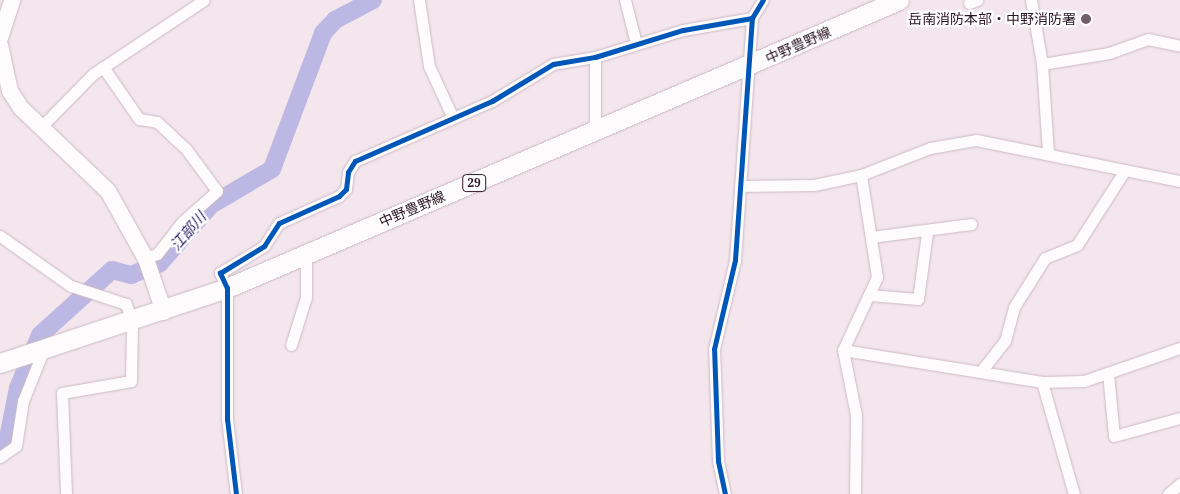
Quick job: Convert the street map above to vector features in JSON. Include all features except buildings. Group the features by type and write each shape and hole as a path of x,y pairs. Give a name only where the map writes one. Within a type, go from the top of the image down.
{"main road":[{"name":"中野豊野線","path":"0,363 43,352 132,323 227,288 748,67 899,0"}],"street":[{"path":"0,38 12,0"},
{"path":"41,127 103,68 204,0"},
{"path":"419,0 429,66 452,116"},
{"path":"625,0 636,43"},
{"path":"725,494 718,461 714,349 735,260 752,18 763,0"},
{"path":"1031,0 1042,64 1048,153"},
{"path":"236,494 226,419 227,288 220,273 264,246 279,223 339,196 346,189 348,172 355,161 452,116 492,101 553,64 595,57 636,43 752,18"},
{"path":"1042,64 1109,53 1148,39 1180,46"},
{"path":"0,46 10,91 41,127 108,190 146,258 164,312"},
{"path":"595,57 595,132"},
{"path":"103,68 139,119 157,122 186,149 216,191 183,221 157,254 146,258"},
{"path":"740,186 814,185 861,175 958,141 1001,142 1125,170 1180,180"},
{"path":"982,370 1005,341 1014,307 1045,258 1077,245 1125,170"},
{"path":"855,494 856,415 843,350 877,277 861,175"},
{"path":"871,237 927,232 971,224"},
{"path":"869,295 918,300 927,232"},
{"path":"0,236 82,289 126,304 132,323 131,381 62,394 66,494"},
{"path":"291,345 306,297 306,255"},
{"path":"843,350 982,370 1042,382 1084,381 1180,348"},
{"path":"0,457 16,446 23,401 43,352"},
{"path":"1108,373 1114,436 1180,418"},
{"path":"1042,382 1074,494"},
{"path":"1168,494 1180,484"}],"waterway":[{"name":"江部川","path":"0,447 7,443 18,388 40,335 112,270 131,275 160,263 211,205 272,169 323,33 335,20 373,0"}],"cycle path":[{"path":"725,494 718,461 714,349 735,260 752,18 763,0"},
{"path":"236,494 227,419 227,288 220,273 264,246 279,223 339,196 346,189 348,172 355,161 492,101 553,64 595,57 683,30 752,18"}],"place":[{"name":"岳南消防本部・中野消防署","path":"1086,19"}]}
